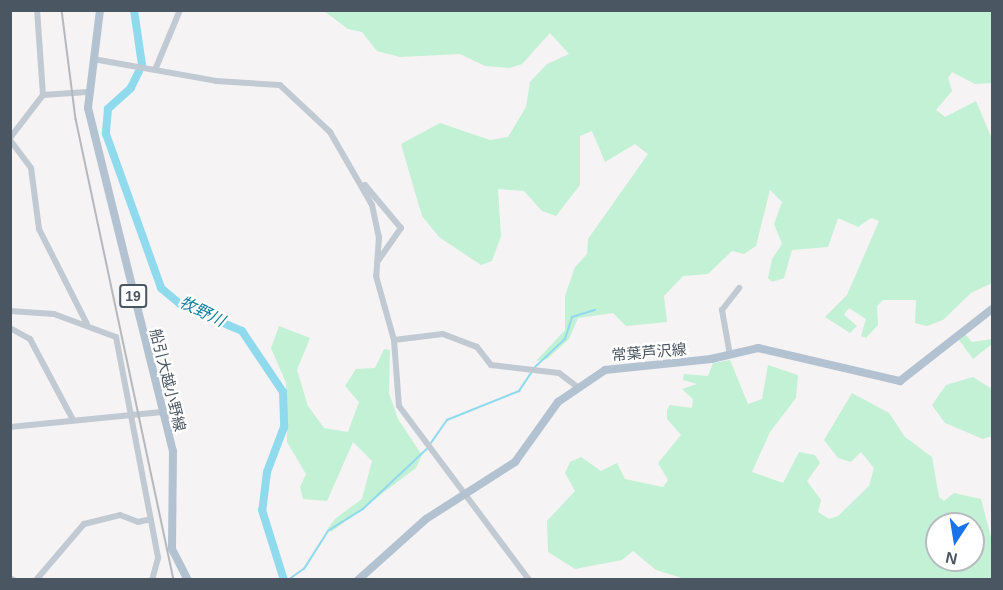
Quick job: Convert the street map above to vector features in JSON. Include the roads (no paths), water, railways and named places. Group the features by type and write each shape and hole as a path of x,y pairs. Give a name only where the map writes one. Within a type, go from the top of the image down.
{"main road":[{"name":"船引大越小野線","path":"100,10 87,92 172,452 172,549 188,579"},
{"name":"常葉芦沢線","path":"358,579 426,519 525,453 550,410 576,386 612,368 730,355 766,348 900,381 993,309"}],"street":[{"path":"38,10 43,95 10,139 30,168 39,229 87,324"},
{"path":"151,70 180,10"},
{"path":"93,59 151,70 280,85 330,132 359,178 401,228 378,262"},
{"path":"43,95 87,92"},
{"path":"359,178 379,237 376,276 394,340 399,406 529,579"},
{"path":"730,355 722,310 739,288"},
{"path":"10,311 32,310 87,324 116,337 135,418 152,519 158,568 152,579"},
{"path":"10,328 30,339 73,420"},
{"path":"394,340 443,334 477,347 491,364 559,373 576,386"},
{"path":"10,428 73,420 135,418 162,412"},
{"path":"36,579 84,524 120,515 138,522 152,519"}],"waterway":[{"name":"牧野川","path":"134,10 142,65 131,88 108,109 106,134 161,288 181,305 242,331 283,392 284,427 267,472 262,510 284,580"},
{"path":"534,368 565,339 572,317 595,310"},
{"path":"431,443 447,420 519,391 532,372"},
{"path":"288,580 304,569 328,531 363,509 427,449"}],"railway":[{"path":"62,10 76,119 174,580"}]}
